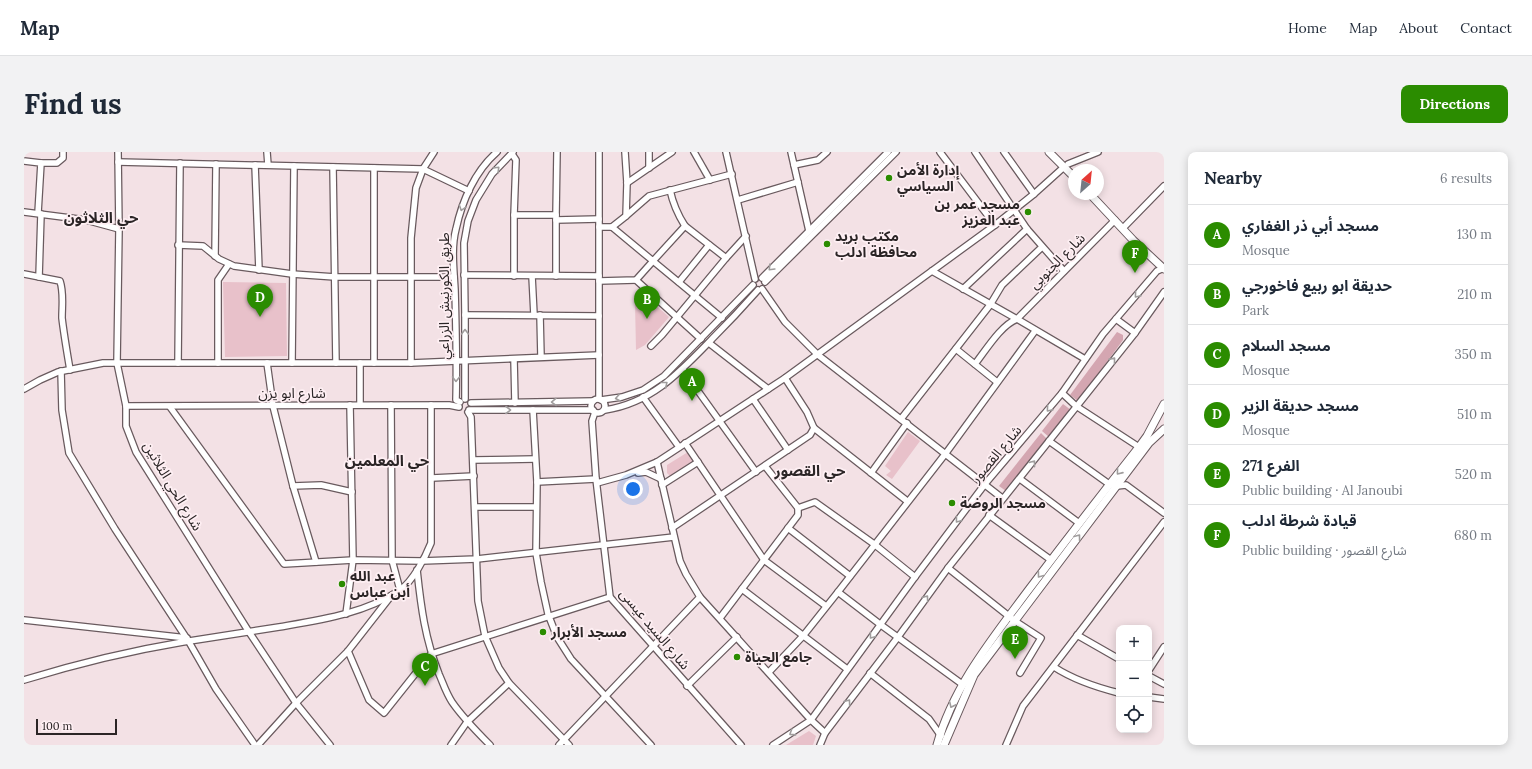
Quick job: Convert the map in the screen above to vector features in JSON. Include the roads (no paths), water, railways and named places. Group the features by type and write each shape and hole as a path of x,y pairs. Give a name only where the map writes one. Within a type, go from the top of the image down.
{"main road":[{"path":"1049,152 1066,166"},
{"path":"1056,152 1068,169"},
{"path":"1096,200 1164,268"},
{"path":"1101,200 1164,264"},
{"path":"943,745 974,675 1050,560 1139,447 1164,404"},
{"path":"937,745 942,725 962,684 1149,443 1164,429"}],"street":[{"path":"24,161 56,163 63,158 63,152"},
{"name":"شارع الحي الثلاثين","path":"118,152 119,229 117,362 126,406 126,426 136,452 249,632 296,703 330,745"},
{"path":"267,152 268,165"},
{"path":"411,363 411,238 416,188 423,169 434,152"},
{"name":"طريق الكورنيش الزراعي","path":"461,403 456,400 454,277 455,230 469,191 490,158 497,152"},
{"path":"556,276 557,152"},
{"path":"594,411 592,406 598,400 599,355 599,152"},
{"path":"626,152 626,216"},
{"path":"649,152 649,168"},
{"path":"627,183 672,152"},
{"path":"694,152 710,180"},
{"path":"514,276 516,160 513,153 492,174 476,200 468,221 464,243 465,361 461,403 462,412 533,410 594,411 601,413 604,410 618,408 659,389 683,370 708,342 760,289 765,286 761,280 746,236 727,152"},
{"path":"791,152 809,231"},
{"path":"794,166 818,160 827,152"},
{"path":"761,280 888,152"},
{"path":"461,403 598,400 622,397 643,390 664,376 753,285 761,280 896,152"},
{"path":"940,152 995,225"},
{"path":"975,152 1028,229 1064,271"},
{"path":"1004,152 1034,194"},
{"path":"626,475 658,462 818,355 1015,210 1066,166 1098,152"},
{"path":"118,162 423,169 469,191"},
{"path":"39,277 41,163"},
{"path":"178,363 180,163"},
{"path":"215,256 216,164"},
{"path":"255,165 258,270"},
{"path":"292,363 294,166"},
{"path":"333,167 336,363"},
{"path":"374,168 374,363"},
{"path":"599,227 612,227 649,196 732,174"},
{"path":"738,200 798,182"},
{"path":"1125,226 1164,186"},
{"path":"670,190 672,202 679,217 686,226 726,258"},
{"path":"24,212 86,220 119,229"},
{"path":"514,215 599,219"},
{"name":"شارع الجنوبي","path":"975,364 1004,328 1017,319 1115,220"},
{"path":"636,280 686,226"},
{"path":"612,227 722,318"},
{"path":"963,289 1028,229"},
{"path":"651,346 677,318 746,236"},
{"path":"178,245 203,246 215,256 229,264 258,270 292,274 335,277 454,277"},
{"path":"679,282 709,245"},
{"path":"901,419 990,305 1002,285 1042,247"},
{"path":"218,363 218,280 229,264"},
{"name":"شارع القصور","path":"811,720 985,484 1062,394 1103,334 1157,271 1164,268"},
{"path":"932,271 1085,359"},
{"path":"24,274 60,281 63,291 62,315 64,345 70,370"},
{"path":"464,275 556,276 636,280 701,339"},
{"path":"532,276 534,315"},
{"path":"753,285 754,288 760,289 785,322 818,355 1002,498"},
{"path":"820,745 825,733 948,568 1002,498 1020,479 1135,333 1164,292"},
{"path":"465,315 599,316"},
{"path":"540,315 541,357"},
{"path":"1116,319 1135,333"},
{"path":"769,672 803,636 838,592 907,501 946,453 1035,331"},
{"path":"708,342 768,389"},
{"path":"956,349 997,382"},
{"path":"24,389 40,380 62,371 103,363 117,362 411,363 599,355"},
{"path":"514,359 515,403"},
{"path":"267,363 273,406 293,486 316,562"},
{"path":"360,363 360,405"},
{"path":"683,370 721,421 756,472"},
{"path":"62,371 62,410 69,453 115,529 188,640 216,689 256,745 348,651 392,594"},
{"path":"784,378 807,412 814,428 907,501"},
{"path":"1062,394 1076,406 1139,447"},
{"path":"644,397 679,447"},
{"path":"598,400 605,405 604,410"},
{"path":"752,400 788,450"},
{"name":"شارع ابو يزن","path":"126,406 449,405 461,403"},
{"path":"468,411 471,407 471,403"},
{"path":"346,614 353,560 350,405"},
{"path":"391,405 392,560 400,590"},
{"path":"24,620 188,640 200,640 309,622 346,614 374,604 400,590 410,582 431,543 431,405"},
{"path":"170,407 284,564 353,560 422,561 477,559 674,537"},
{"path":"533,410 537,482 536,553 540,582 557,637 571,659 651,745"},
{"path":"468,411 471,417 478,601 485,636 499,668 509,683 561,743 568,745"},
{"name":"شارع السيد عيسى","path":"594,411 592,421 596,481 610,597 687,686 741,745"},
{"path":"871,473 906,423"},
{"path":"672,528 810,435 814,428"},
{"path":"1049,441 1109,484 1117,486 1126,485 1164,513"},
{"path":"685,443 764,560 826,606"},
{"path":"473,460 535,459"},
{"path":"658,462 661,482 680,561 700,597 811,720 825,733"},
{"path":"661,482 698,462"},
{"path":"720,618 798,515 798,508 765,466"},
{"path":"537,482 596,481 646,472 661,482"},
{"path":"432,478 474,476"},
{"path":"1020,479 1079,523"},
{"path":"293,486 321,485 352,492"},
{"path":"798,508 815,502 874,544 915,577"},
{"path":"475,507 536,507"},
{"path":"989,516 1050,560"},
{"path":"1006,745 1023,706 1164,522"},
{"path":"788,528 850,576"},
{"path":"948,568 1012,618 1041,638 1020,673"},
{"path":"417,570 422,615 431,654 451,700 467,722 490,745"},
{"path":"742,589 848,669"},
{"path":"838,592 962,684"},
{"path":"348,651 369,700 384,713 431,654 610,597"},
{"path":"561,743 700,597"},
{"path":"1077,635 1116,657"},
{"path":"687,686 737,637"},
{"path":"24,680 92,660 188,640"},
{"path":"1152,665 1164,647"},
{"path":"1054,667 1073,679 1116,692"},
{"path":"870,673 929,719 940,733 943,745"},
{"path":"1152,678 1164,684"},
{"path":"451,745 467,722 509,683"},
{"path":"1152,697 1164,699"},
{"path":"773,745 811,720"}],"place":[{"name":"إدارة الأمن السياسي","path":"889,178"},
{"name":"مسجد عمر بن عبد العزيز","path":"1028,212"},
{"name":"مكتب بريد محافظة ادلب","path":"827,244"},
{"name":"قيادة شرطة ادلب","path":"1135,273"},
{"name":"مسجد حديقة الزير","path":"260,317"},
{"name":"حديقة ابو ربيع فاخورجي","path":"647,319"},
{"name":"مسجد أبي ذر الغفاري","path":"692,401"},
{"name":"مسجد الروضة","path":"952,503"},
{"name":"عبد الله أبن عباس","path":"342,584"},
{"name":"مسجد الأبرار","path":"543,632"},
{"name":"جامع الحياة","path":"737,657"},
{"name":"الفرع 271","path":"1015,659"},
{"name":"مسجد السلام","path":"425,686"}],"district":[{"name":"حي الثلاثون","path":"101,218"},
{"name":"حي المعلمين","path":"387,461"},
{"name":"حي القصور","path":"810,471"}]}
